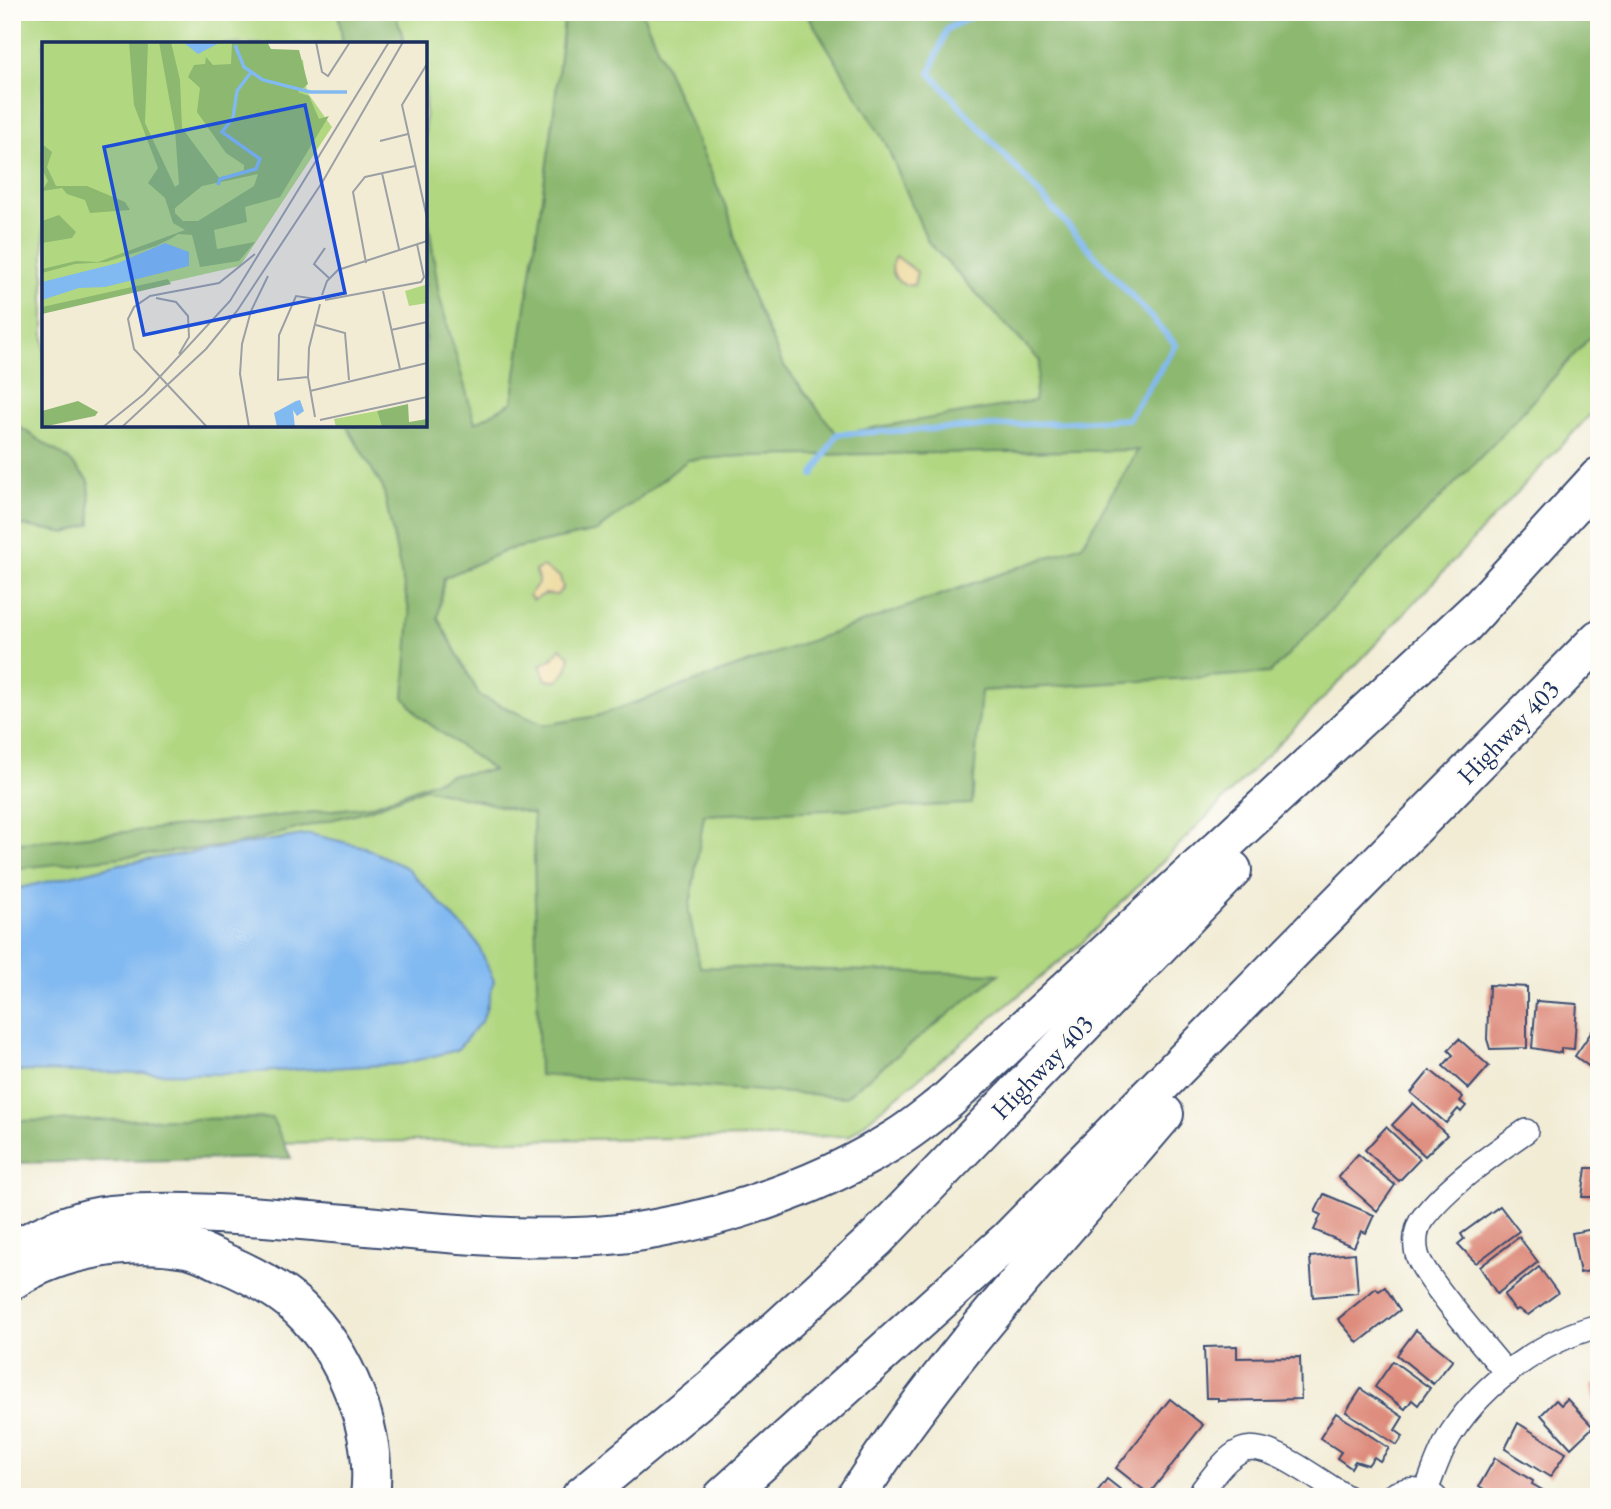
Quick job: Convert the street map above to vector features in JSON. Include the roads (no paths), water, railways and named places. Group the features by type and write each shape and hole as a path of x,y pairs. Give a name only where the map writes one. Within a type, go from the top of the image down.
{"highway":[{"path":"12,1251 40,1236 109,1215 237,1214 457,1233 569,1236 654,1229 742,1208 822,1177 897,1139 948,1100 1478,609 1599,477"},
{"name":"Highway 403","path":"581,1497 713,1388 876,1239 1371,726 1478,609"},
{"name":"Highway 403","path":"723,1497 1009,1238 1599,639"},
{"path":"856,1497 897,1437 970,1343 1318,926"},
{"path":"12,1279 68,1255 129,1244 189,1248 247,1272 299,1307 326,1341 351,1385 367,1434 370,1497"}],"street":[{"path":"1507,1374 1421,1265 1416,1241 1422,1219 1432,1208 1489,1157 1526,1131"},
{"path":"1390,1497 1402,1490 1430,1494 1452,1432 1507,1374 1556,1342 1599,1326"},
{"path":"1197,1497 1231,1457 1244,1449 1275,1453 1348,1497"}],"water":[{"path":"310,834 364,847 407,868 477,942 494,981 483,1019 457,1050 402,1064 221,1074 12,1071 12,890 120,864"}],"waterway":[{"path":"813,475 837,434 1128,419 1176,345 930,73 947,29 980,12"}]}
